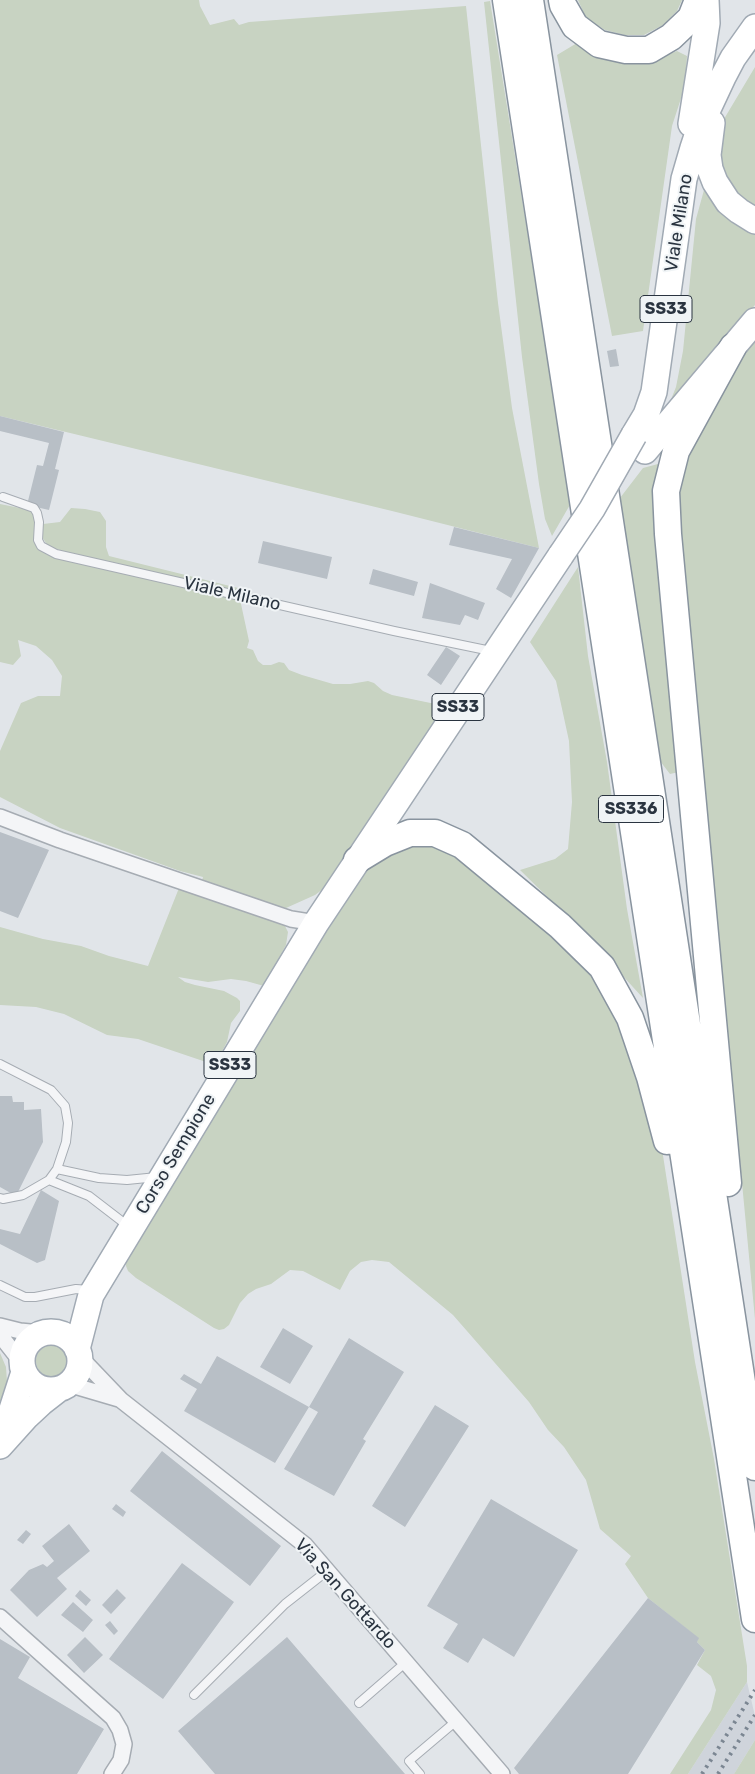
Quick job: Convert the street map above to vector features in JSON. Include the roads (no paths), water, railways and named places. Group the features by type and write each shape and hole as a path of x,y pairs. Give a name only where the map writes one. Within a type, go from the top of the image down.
{"highway":[{"name":"SS336","path":"506,0 723,1336 755,1467"},
{"name":"SS336","path":"530,0 723,1336 755,1619"},
{"path":"562,0 575,26 600,44 626,50 649,50 672,37 691,18 698,0"},
{"path":"723,1336 728,1190 668,534 666,491 676,451 733,347"},
{"path":"357,860 385,843 410,833 436,834 462,846 560,926 602,967 630,1018 650,1077 670,1155 723,1336"}],"main road":[{"path":"684,179 707,23 706,0"},
{"name":"Viale Milano","path":"640,443 655,385 684,179 701,124 733,58 755,27"},
{"path":"723,77 712,122 708,155 710,168 717,187 728,202 739,212 755,221"},
{"name":"Viale Milano","path":"357,860 592,509 640,443 733,347 755,321"},
{"name":"Corso Sempione","path":"41,1334 76,1309 92,1292 316,923 357,860"},
{"name":"Corso Sempione","path":"78,1353 92,1292"},
{"path":"41,1334 59,1333 73,1342 78,1353"},
{"name":"SS33","path":"1,1445 23,1368 23,1354 33,1338 41,1334"},
{"name":"SS33","path":"1,1445 27,1416 64,1386 77,1372 80,1365 78,1353"},
{"path":"23,1368 34,1385 50,1390 64,1386"}],"street":[{"path":"0,817 60,840 291,919 316,923"},
{"path":"0,1326 41,1334"},
{"path":"0,1335 23,1368"},
{"name":"Via San Gottardo","path":"78,1353 120,1400 306,1545 455,1722 502,1774"},
{"name":"Via San Gottardo","path":"64,1386 120,1400"},
{"path":"0,1617 113,1718 120,1730 124,1744 121,1760 112,1774"}],"lane":[{"name":"Viale Milano","path":"3,497 34,508 39,522 38,540 41,546 56,554 394,631 495,652"},
{"path":"0,1064 51,1090 65,1106 68,1123 66,1142 57,1169 49,1180 23,1196 3,1200 0,1198"},
{"path":"57,1169 100,1178 127,1180 162,1177"},
{"path":"49,1180 89,1196 131,1229"},
{"path":"0,1285 25,1297 35,1297 76,1289 92,1292"},
{"path":"194,1695 285,1604 327,1571"},
{"path":"360,1703 406,1663"},
{"path":"420,1774 409,1761 455,1722"}],"railway":[{"path":"702,1774 755,1690"},
{"path":"718,1774 755,1715"}]}
